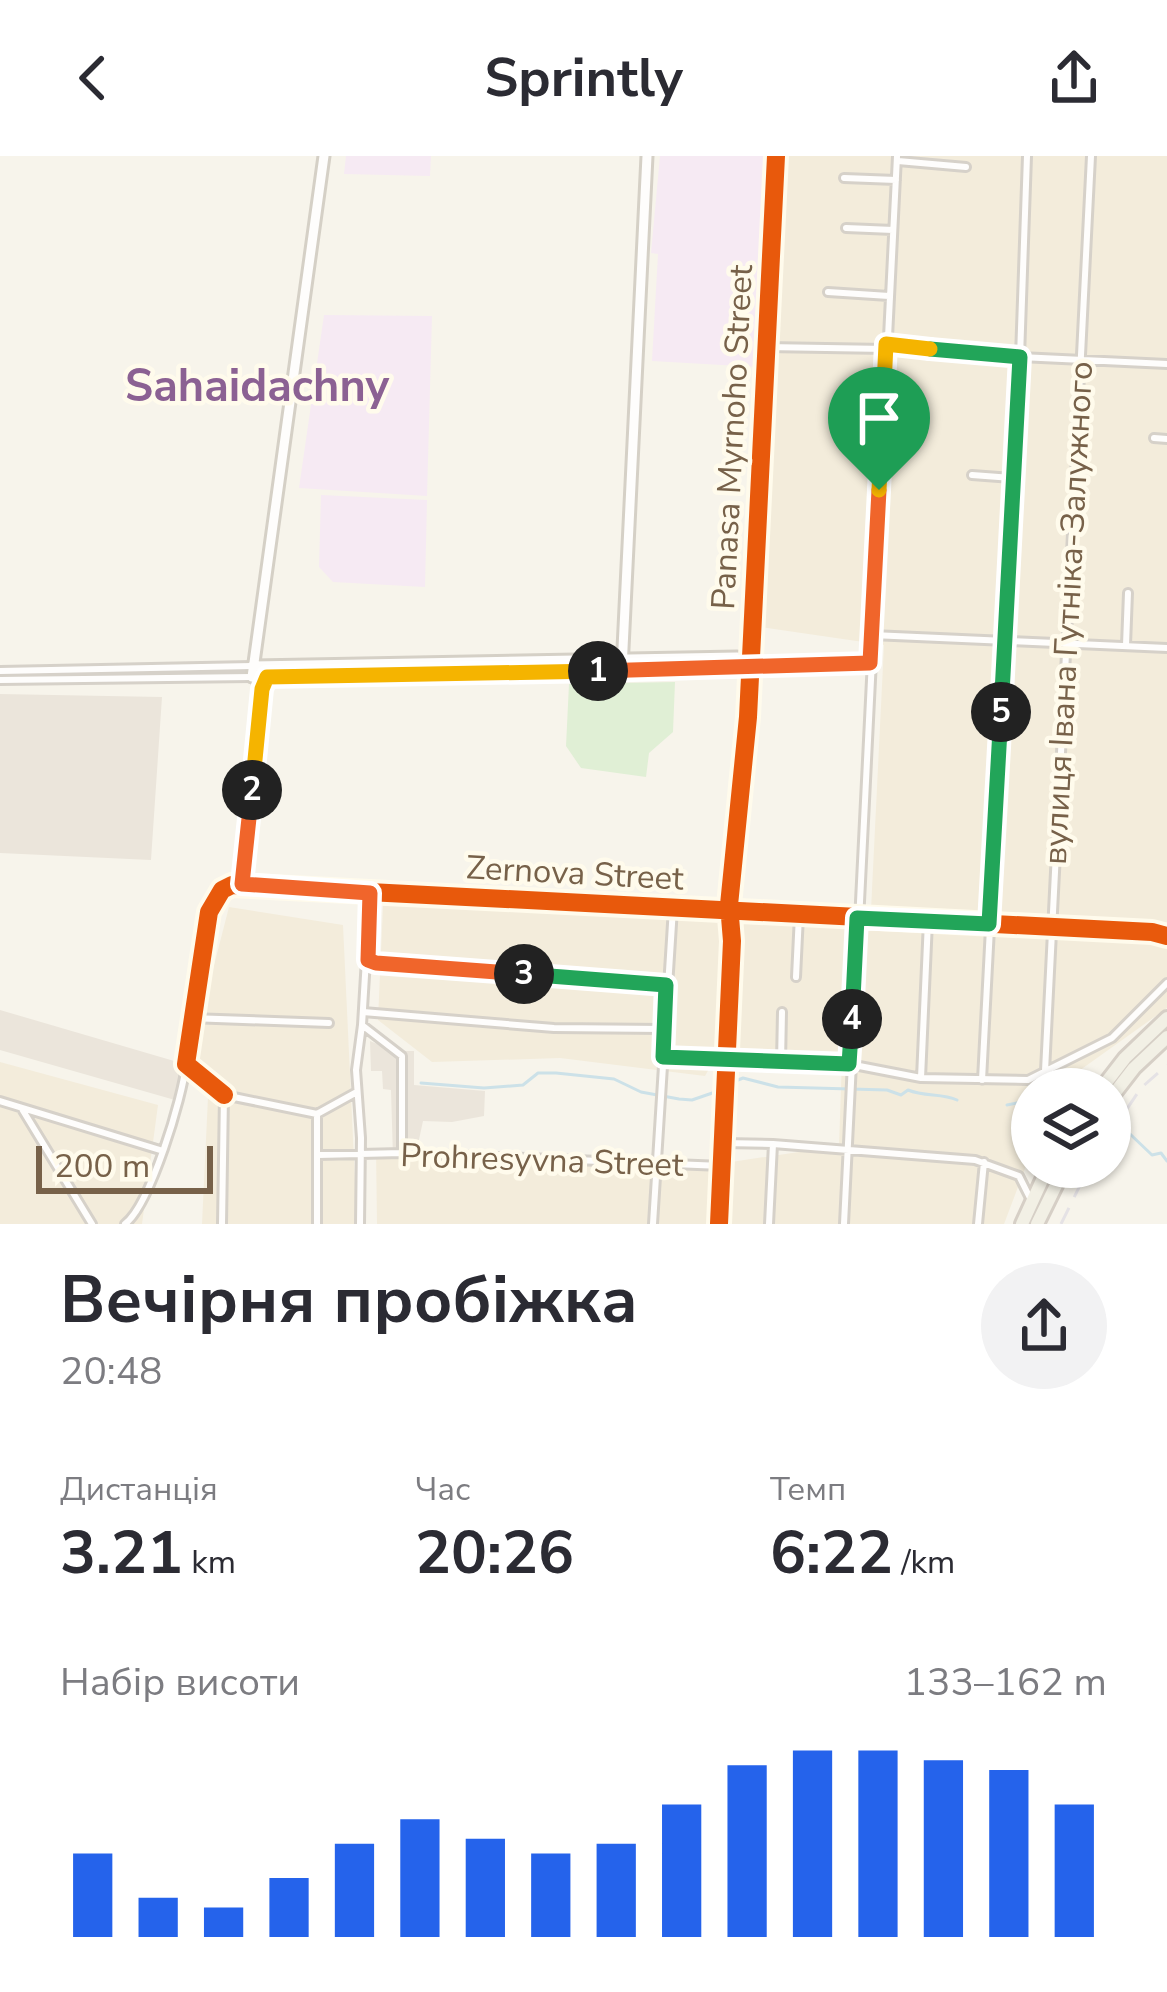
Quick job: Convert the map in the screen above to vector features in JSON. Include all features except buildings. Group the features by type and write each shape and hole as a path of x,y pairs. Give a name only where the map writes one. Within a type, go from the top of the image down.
{"main road":[{"path":"1117,1068 1167,1018"},
{"path":"1131,1072 1167,1037"},
{"path":"1022,1224 1037,1188"},
{"path":"1037,1224 1055,1188"}],"street":[{"path":"252,672 324,156"},
{"path":"622,664 647,156"},
{"name":"Panasa Myrnoho Street","path":"719,1224 730,913 751,663 776,156"},
{"path":"982,1081 1027,156"},
{"name":"вулиця Івана Гутніка-Залужного","path":"1045,1068 1091,156"},
{"path":"844,1224 897,158 966,166"},
{"path":"844,178 896,181"},
{"path":"846,228 893,230"},
{"path":"828,292 889,296"},
{"path":"766,346 886,346 1167,364"},
{"path":"1154,438 1167,439"},
{"path":"972,475 1012,478"},
{"path":"1126,646 1128,593"},
{"path":"872,635 1167,648"},
{"path":"622,664 635,658 870,663"},
{"path":"0,670 142,668 252,672 267,677 738,662"},
{"path":"0,680 600,666"},
{"path":"142,668 142,679"},
{"path":"125,1224 137,1213 182,1096 208,912 222,890 242,884 267,677"},
{"name":"Zernova Street","path":"242,884 1167,936"},
{"path":"360,1224 357,1045 364,1012 370,893"},
{"path":"653,1224 673,908"},
{"path":"796,977 800,915"},
{"path":"922,1078 928,921"},
{"path":"368,960 384,965 666,985"},
{"path":"1049,1068 1112,1038 1167,983"},
{"path":"364,1012 554,1028 663,1029"},
{"path":"781,1062 782,1012"},
{"path":"190,1018 329,1023"},
{"path":"362,1025 402,1056 402,1153"},
{"path":"663,1057 849,1064 922,1078 1011,1081"},
{"path":"186,1064 224,1095 317,1114 356,1092"},
{"path":"222,1224 224,1095"},
{"path":"0,1101 160,1150"},
{"path":"21,1107 92,1224"},
{"path":"317,1114 317,1224"},
{"name":"Prohresyvna Street","path":"723,1143 846,1148"},
{"path":"769,1224 773,1144"},
{"path":"846,1148 984,1162 1019,1176 1028,1188 1030,1202"},
{"name":"Prohresyvna Street","path":"318,1155 402,1153 722,1166"},
{"path":"978,1224 984,1162"}],"shaded area":[{"path":"346,156 431,156 430,176 344,174"},
{"path":"660,156 768,156 757,367 652,361 658,254 651,253"},
{"path":"771,156 1167,156 1167,1008 1083,1068 1011,1068 1011,1188 1018,1188 1004,1224 377,1224 376,1148 731,1162 839,1146 842,1059 719,1051 705,1076 560,1058 432,1062 378,1020 383,906 871,910 884,645 753,626"},
{"path":"324,315 432,316 427,496 299,488"},
{"path":"321,495 427,500 425,587 333,582 319,567"},
{"path":"0,694 162,697 151,860 0,853"},
{"path":"229,907 343,925 357,1224 202,1224 208,1097 194,1043"},
{"path":"0,1010 181,1063 175,1100 0,1050"},
{"path":"370,1041 394,1051 414,1051 414,1085 485,1091 484,1116 423,1121 415,1158 393,1158 391,1090 383,1089 382,1071 371,1071"},
{"path":"0,1062 158,1105 142,1224 0,1224"}],"green space":[{"path":"675,682 673,732 649,753 646,777 581,768 566,746 569,684"}],"waterway":[{"path":"421,1083 484,1088 523,1085 538,1073 556,1073 614,1079 641,1092 679,1099 692,1100 721,1090"},
{"path":"728,1084 743,1078 778,1087 887,1090 901,1095 908,1090 957,1100"},
{"path":"1007,1105 1011,1104"},
{"path":"1131,1135 1152,1155 1161,1153 1167,1161"}],"railway":[{"path":"1131,1103 1167,1065"},
{"path":"1061,1224 1079,1188"}],"cycle path":[{"path":"719,1224 732,941 729,905 748,717 776,156"},
{"path":"224,1095 186,1064 209,912 222,890 232,885 1167,936"}],"district":[{"name":"Sahaidachny","path":"257,385"}],"route":[{"path":"886,344 1020,357 989,924 857,918 849,1064 663,1057 666,985 384,965 368,960 370,893 242,884 267,677 870,663 879,490 886,344"}]}
